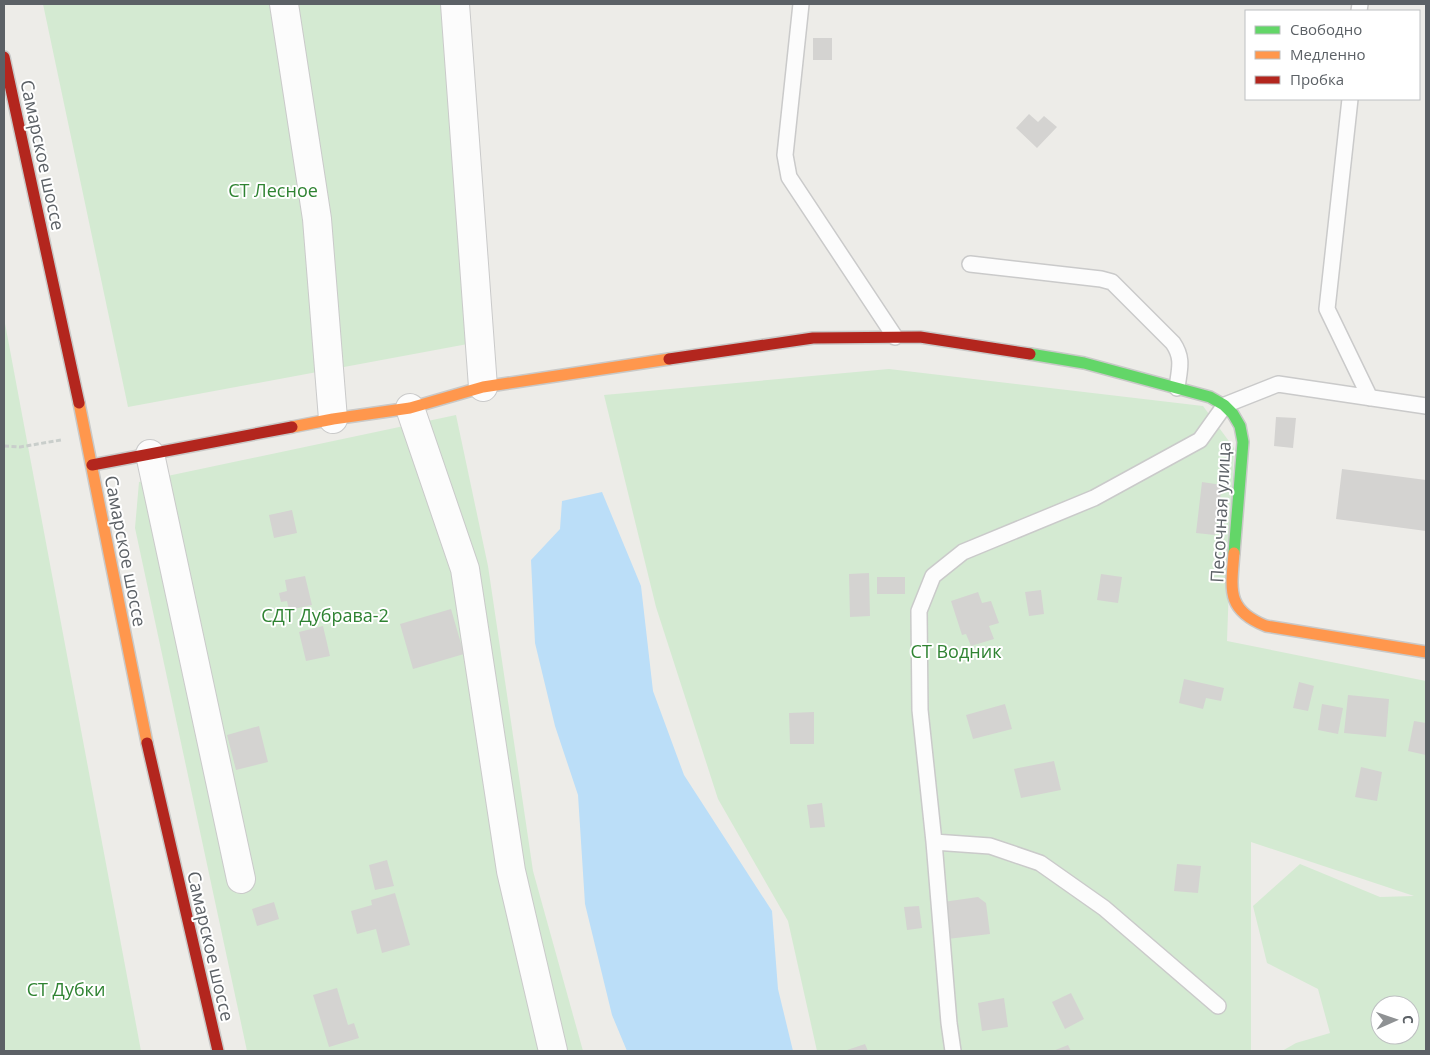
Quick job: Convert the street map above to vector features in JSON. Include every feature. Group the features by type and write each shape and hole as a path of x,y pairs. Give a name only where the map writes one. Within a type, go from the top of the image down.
{"street":[{"path":"284,4 317,219 333,419"},
{"path":"455,4 483,387"},
{"name":"Самарское шоссе","path":"4,57 86,436 144,732 218,1051"},
{"path":"92,466 333,419 410,408 483,387 813,338 920,337 1084,363 1210,397 1225,406"},
{"name":"Песочная улица","path":"1225,406 1235,415 1241,428 1243,442 1231,586 1240,612 1250,620 1266,626 1426,652"},
{"path":"410,408 465,570 511,871 554,1051"},
{"path":"150,454 241,879"}],"lane":[{"path":"801,4 785,155 788,177 895,337"},
{"path":"1350,100 1327,309 1370,398"},
{"path":"970,264 1101,279 1112,282 1173,343 1180,353 1177,388"},
{"path":"953,1051 920,710 919,611 933,576 963,552 1094,498 1200,440 1225,406 1278,384 1426,406"},
{"path":"934,842 990,846 1040,863 1104,908 1218,1006"}],"path":[{"path":"4,446 20,446 86,436"}],"green space":[{"name":"СТ Лесное","path":"43,4 458,4 473,343 128,407"},
{"name":"СТ Дубки","path":"4,318 141,1051 4,1051"},
{"name":"СТ Водник","path":"889,369 1203,406 1234,448 1227,641 1426,681 1426,1051 1282,1051 1296,1043 1330,1033 1318,989 1267,963 1253,906 1300,864 1380,897 1414,896 1251,842 1251,1051 817,1051 788,921 718,799 656,607 604,395"},
{"name":"СДТ Дубрава-2","path":"456,415 488,566 533,871 583,1051 247,1051 135,528 139,482"}],"water":[{"path":"602,492 641,586 653,691 684,775 772,911 778,989 793,1051 627,1051 612,1015 585,904 578,795 555,726 535,643 531,560 560,529 562,501"}],"building":[{"path":"813,38 832,38 832,60 813,60"},
{"path":"1029,114 1038,122 1044,116 1057,127 1037,148 1016,128"},
{"path":"1276,417 1296,418 1293,448 1274,446"},
{"path":"1342,469 1426,480 1426,531 1336,519"},
{"path":"1202,482 1222,485 1215,535 1196,533"},
{"path":"292,510 297,533 274,538 269,515"},
{"path":"869,573 870,616 850,617 849,574"},
{"path":"1101,574 1122,577 1118,603 1097,600"},
{"path":"305,576 312,605 289,610 287,601 281,602 279,593 287,591 285,580"},
{"path":"877,577 905,577 905,594 877,594"},
{"path":"1041,590 1044,614 1029,616 1025,592"},
{"path":"978,592 982,603 991,601 999,623 989,626 994,639 971,646 966,634 962,635 951,601"},
{"path":"451,609 464,654 413,669 400,624"},
{"path":"323,626 330,656 306,661 299,632"},
{"path":"1184,679 1224,688 1221,701 1206,698 1203,709 1179,703"},
{"path":"1299,682 1314,686 1308,711 1293,708"},
{"path":"1348,695 1389,699 1386,737 1344,733"},
{"path":"1005,704 1012,729 973,739 966,715"},
{"path":"1322,704 1343,708 1338,734 1318,730"},
{"path":"814,712 814,744 790,744 789,713"},
{"path":"1414,721 1426,723 1426,755 1408,751"},
{"path":"259,726 268,762 236,770 227,735"},
{"path":"1054,761 1061,790 1021,798 1014,769"},
{"path":"1361,767 1382,772 1377,801 1355,797"},
{"path":"822,803 825,827 810,828 807,805"},
{"path":"387,860 394,886 375,890 369,865"},
{"path":"1177,864 1201,866 1198,893 1174,891"},
{"path":"395,893 410,945 382,953 376,929 357,934 351,911 372,905 371,900"},
{"path":"978,897 986,903 990,934 947,939 943,902"},
{"path":"274,902 279,919 257,926 252,909"},
{"path":"919,906 922,928 907,930 904,907"},
{"path":"337,988 348,1025 354,1023 359,1038 329,1047 313,995"},
{"path":"1071,993 1084,1019 1065,1029 1052,1002"},
{"path":"1004,998 1008,1027 982,1031 978,1003"},
{"path":"865,1044 868,1051 844,1051"},
{"path":"1068,1045 1071,1051 1053,1051"}],"traffic: fast":[{"path":"1030,354 1084,363 1210,397 1224,405 1233,414 1240,426 1243,442 1234,553"}],"traffic: slow":[{"path":"292,427 410,408 483,387 669,359"},
{"path":"79,403 147,743"},
{"path":"1234,553 1232,578 1234,597 1238,606 1253,620 1266,626 1426,652"}],"traffic: jam":[{"path":"4,57 79,403"},
{"path":"669,359 813,338 920,337 1030,354"},
{"path":"92,465 292,427"},
{"path":"147,743 218,1051"}]}
